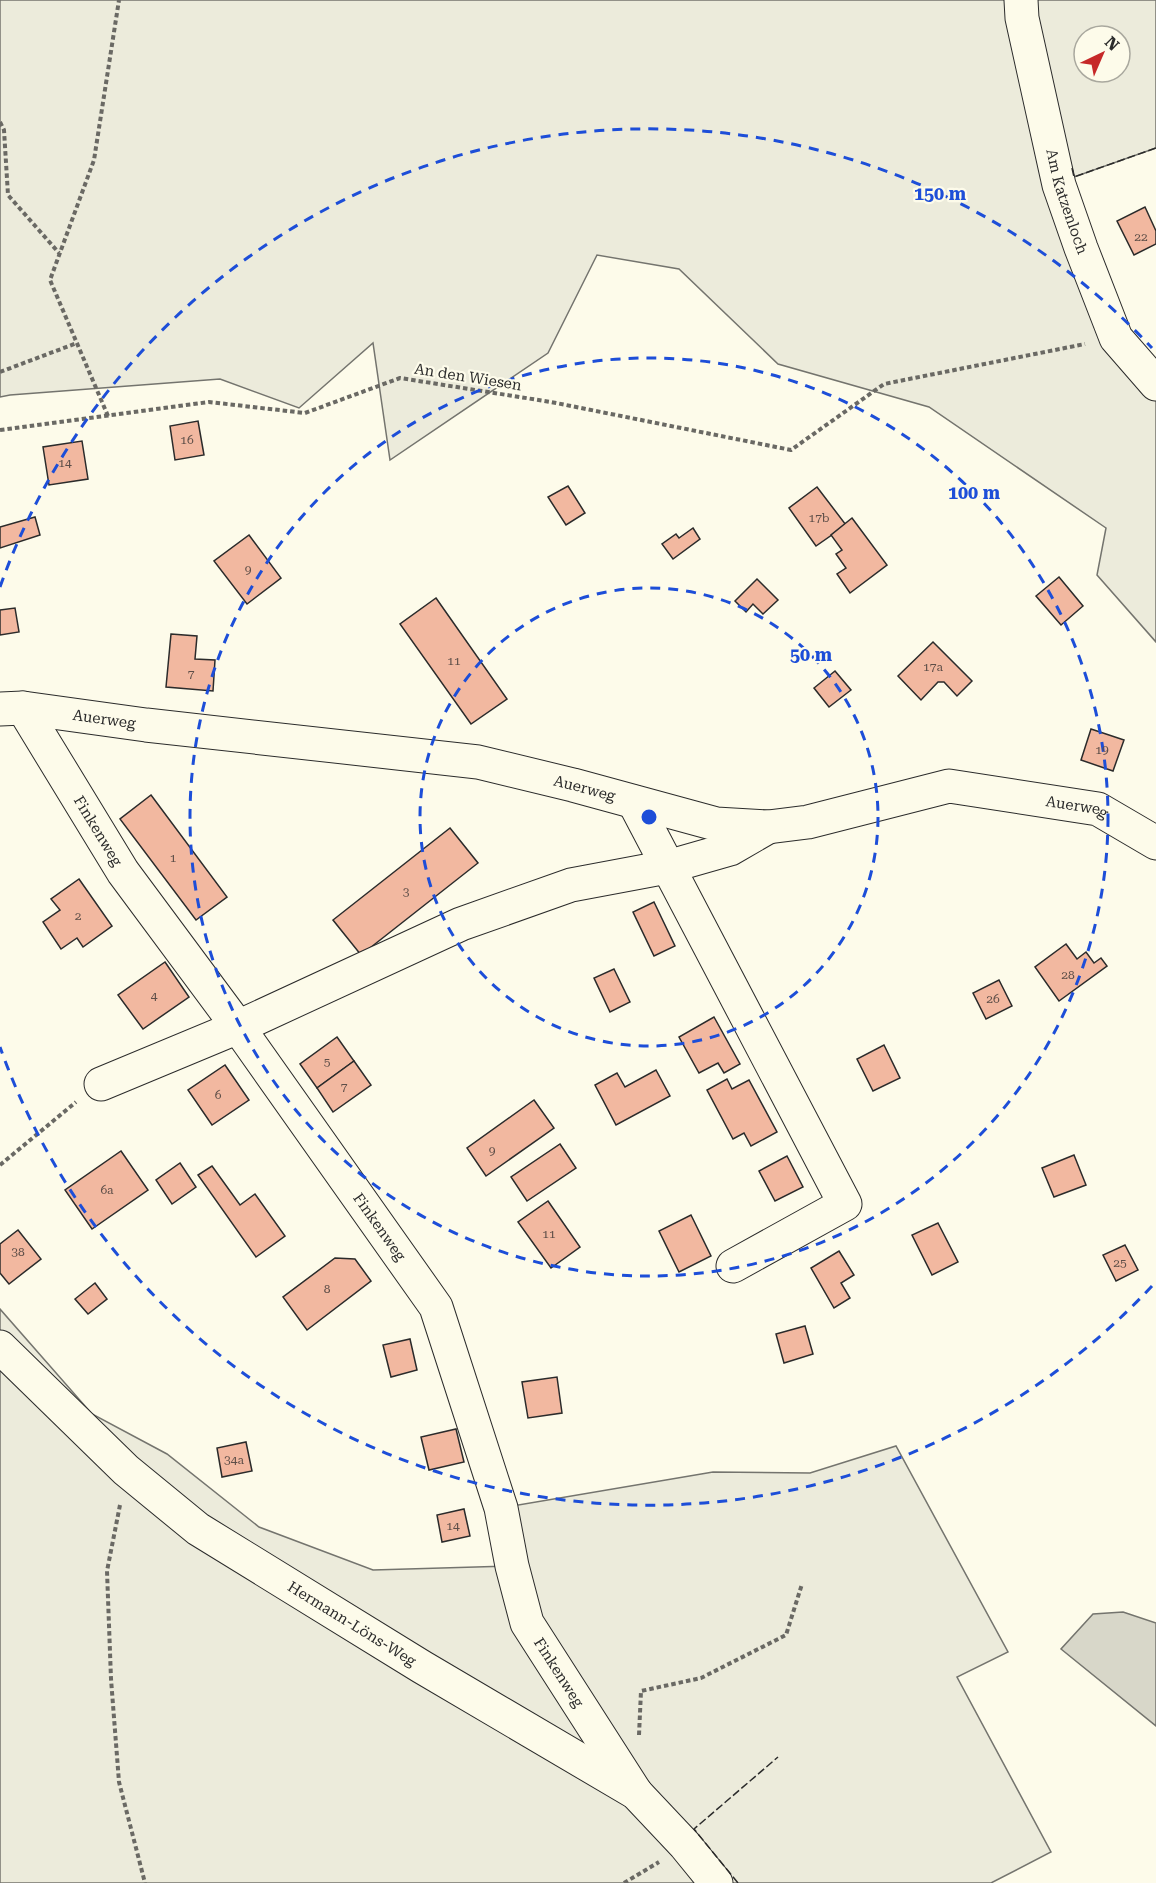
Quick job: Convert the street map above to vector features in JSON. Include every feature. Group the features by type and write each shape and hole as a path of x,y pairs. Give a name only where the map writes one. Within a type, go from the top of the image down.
{"street":[{"name":"Am Katzenloch","path":"1021,0 1022,18 1059,185 1081,248 1116,338 1156,384"},
{"name":"Auerweg","path":"12,708 478,762 716,824 768,827 808,822 950,786 1098,809 1156,843"},
{"name":"Finkenweg","path":"12,708 123,872 238,1027 436,1307 501,1508 512,1566 527,1623 636,1793"},
{"path":"634,802 845,1204 734,1266"},
{"path":"101,1084 238,1027 461,924 571,885 667,867 730,849 768,827"},
{"name":"Hermann-Löns-Weg","path":"0,1347 126,1470 198,1529 422,1667 636,1793 685,1845 716,1883"}],"path":[{"path":"108,416 50,280 94,160 119,0"},
{"path":"0,122 4,130 8,195 59,252"},
{"name":"An den Wiesen","path":"0,430 208,402 305,413 400,378 551,402 791,450 884,384 1116,338"},
{"path":"0,372 77,343"},
{"path":"0,1165 53,1120 101,1084"},
{"path":"126,1470 107,1571 111,1679 119,1782 145,1883"},
{"path":"639,1736 641,1691 701,1678 786,1635 802,1584"},
{"path":"624,1883 685,1845"}],"shaded area":[{"path":"0,0 1021,0 1059,185 1156,389 1156,642 1097,575 1106,528 929,407 778,364 679,269 597,255 548,353 390,460 373,343 299,408 220,379 0,397"},
{"path":"1035,0 1156,0 1156,148 1074,177 1036,21"},
{"path":"0,1309 92,1414 167,1454 259,1527 373,1570 512,1566 501,1508 713,1472 810,1473 896,1446 1008,1652 957,1677 1051,1852 991,1883 0,1883"},
{"path":"1123,1612 1156,1623 1156,1726 1061,1649 1093,1614"}],"building":[{"path":"1145,207 1156,231 1156,244 1134,255 1117,221"},
{"path":"198,421 204,455 175,460 170,426"},
{"path":"82,441 88,479 49,485 43,447"},
{"path":"568,486 585,513 566,525 548,497"},
{"path":"817,487 846,525 816,546 789,508"},
{"path":"35,517 40,535 0,548 0,527"},
{"path":"852,518 887,565 850,593 837,574 846,568 836,554 842,550 831,535"},
{"path":"693,528 700,539 673,559 662,544 676,534 679,538"},
{"path":"249,535 281,578 247,604 214,561"},
{"path":"1059,577 1083,606 1061,625 1036,596"},
{"path":"757,579 778,600 763,614 753,604 746,612 735,601"},
{"path":"436,598 507,699 471,724 400,624"},
{"path":"15,608 19,632 0,635 0,610"},
{"path":"171,634 197,636 195,659 215,660 213,691 166,687"},
{"path":"933,642 972,681 957,696 944,682 938,682 921,700 898,676"},
{"path":"835,671 851,690 829,707 814,688"},
{"path":"1091,729 1124,740 1113,771 1081,760"},
{"path":"151,795 227,897 196,920 120,819"},
{"path":"450,828 478,863 361,955 333,920"},
{"path":"79,879 112,926 83,947 77,938 61,949 43,922 60,910 51,899"},
{"path":"654,902 675,946 654,956 633,912"},
{"path":"1066,944 1077,959 1086,952 1094,963 1101,958 1107,966 1059,1001 1035,967"},
{"path":"165,962 189,997 143,1029 118,995"},
{"path":"614,969 630,1002 610,1012 594,978"},
{"path":"999,980 1012,1006 986,1019 973,993"},
{"path":"714,1017 740,1064 724,1073 718,1063 699,1073 679,1037"},
{"path":"337,1037 354,1061 317,1088 300,1064"},
{"path":"884,1045 900,1078 873,1091 857,1059"},
{"path":"354,1061 371,1085 333,1112 317,1088"},
{"path":"225,1065 249,1100 212,1125 188,1090"},
{"path":"656,1070 670,1096 616,1125 595,1085 617,1073 625,1087"},
{"path":"727,1079 732,1089 749,1080 777,1132 751,1146 744,1133 733,1139 707,1090"},
{"path":"534,1100 554,1128 486,1176 467,1148"},
{"path":"560,1144 576,1168 527,1201 511,1177"},
{"path":"121,1151 148,1190 92,1229 65,1190"},
{"path":"1074,1155 1086,1185 1054,1197 1042,1168"},
{"path":"787,1156 803,1187 775,1201 759,1171"},
{"path":"180,1163 196,1187 172,1204 156,1180"},
{"path":"212,1166 240,1205 255,1194 285,1236 256,1257 198,1175"},
{"path":"548,1201 580,1247 551,1268 518,1222"},
{"path":"691,1215 711,1256 679,1272 659,1231"},
{"path":"938,1223 958,1262 932,1275 912,1235"},
{"path":"18,1230 41,1259 9,1284 0,1273 0,1244"},
{"path":"1125,1245 1138,1270 1116,1281 1103,1255"},
{"path":"839,1251 854,1275 841,1283 850,1298 834,1308 811,1268"},
{"path":"335,1258 355,1259 371,1281 307,1330 283,1297"},
{"path":"95,1283 107,1299 88,1314 75,1299"},
{"path":"805,1326 813,1354 784,1363 776,1334"},
{"path":"410,1339 417,1370 391,1377 383,1345"},
{"path":"557,1377 562,1413 528,1418 522,1382"},
{"path":"456,1429 464,1462 429,1470 421,1437"},
{"path":"246,1442 252,1471 222,1477 217,1448"},
{"path":"464,1509 470,1536 442,1542 437,1515"}],"fence":[{"path":"1072,168 1074,177 1156,148"},
{"path":"738,1883 694,1829 778,1757"}]}
